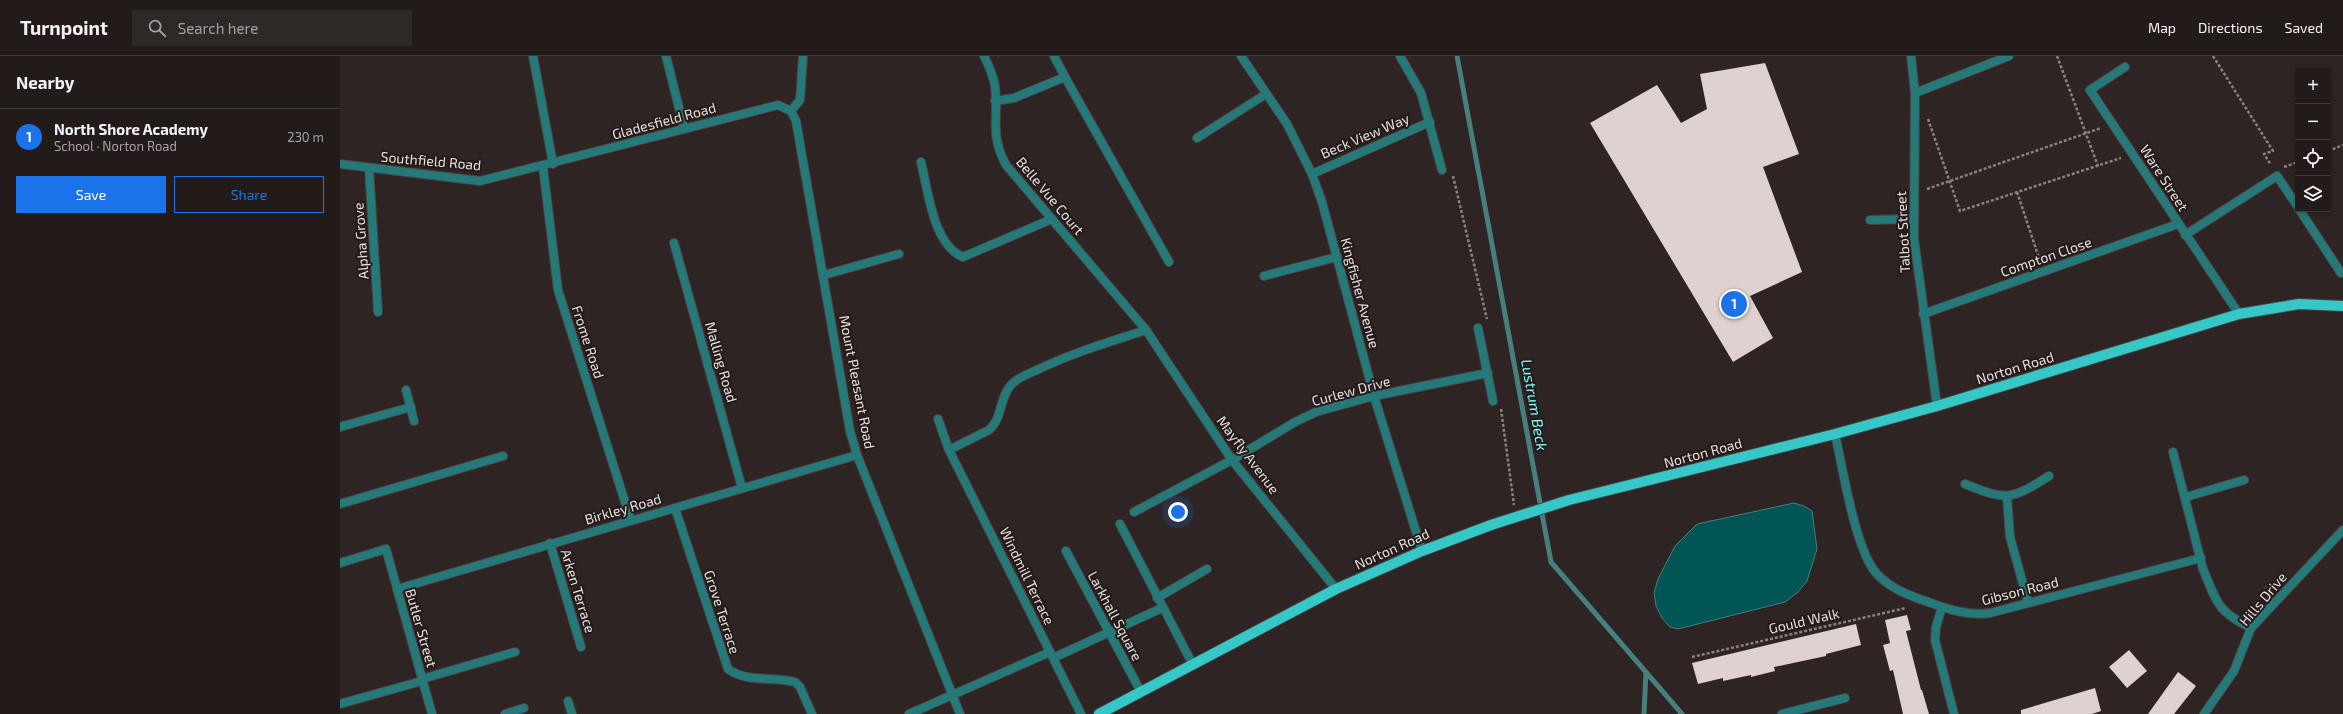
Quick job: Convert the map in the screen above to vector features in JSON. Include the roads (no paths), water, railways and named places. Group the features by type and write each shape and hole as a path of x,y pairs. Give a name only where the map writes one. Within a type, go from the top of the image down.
{"main road":[{"name":"Norton Road","path":"1099,714 1336,589 1422,551 1548,507 1835,434 1937,406 2239,314 2299,304 2343,306"}],"street":[{"path":"533,56 553,164"},
{"path":"666,56 684,128"},
{"path":"791,111 800,100 803,56"},
{"name":"Belle Vue Court","path":"984,56 992,74 995,101 994,124 1001,156 1010,171 1146,330"},
{"path":"1054,56 1169,262"},
{"name":"Kingfisher Avenue","path":"1241,56 1287,124 1312,174 1322,202 1374,396 1422,551"},
{"name":"Beck View Way","path":"1400,56 1421,93 1442,170"},
{"name":"Talbot Street","path":"1911,56 1915,93 1913,194 1914,239 1922,314 1937,406"},
{"path":"1915,93 2008,56"},
{"name":"Ware Street","path":"2125,67 2090,90 2185,235 2239,314"},
{"path":"995,101 1014,98 1065,77"},
{"path":"1197,138 1266,94"},
{"name":"Gladesfield Road","path":"543,167 684,128 778,105 791,111"},
{"name":"Mount Pleasant Road","path":"791,111 796,121 850,431 857,455 960,714"},
{"name":"Beck View Way","path":"1312,174 1430,122"},
{"path":"921,162 938,230 947,245 956,254 963,257 1052,219"},
{"name":"Southfield Road","path":"340,164 480,181 543,167"},
{"name":"Frome Road","path":"543,167 558,290 631,521"},
{"name":"Alpha Grove","path":"370,168 378,312"},
{"path":"2185,235 2277,176 2295,203"},
{"path":"2301,212 2341,272"},
{"path":"1870,220 1914,219"},
{"name":"Compton Close","path":"1922,314 2178,224"},
{"name":"Malling Road","path":"674,243 742,488"},
{"path":"824,275 899,254"},
{"path":"1264,276 1337,257"},
{"path":"1478,328 1493,401"},
{"path":"950,450 989,430 994,425 998,418 1004,394 1017,379 1062,358 1146,330"},
{"name":"Mayfly Avenue","path":"1146,330 1232,460 1336,589"},
{"name":"Curlew Drive","path":"1134,512 1232,460 1295,422 1316,412 1374,396 1488,373"},
{"path":"406,390 414,421"},
{"path":"340,427 410,407"},
{"name":"Windmill Terrace","path":"938,419 950,450 1081,714"},
{"name":"Gibson Road","path":"1835,434 1865,554 1877,574 1885,581 1915,598 1942,607 1979,614 2200,558"},
{"path":"2173,452 2186,497 2205,575 2222,610 2234,619 2251,628"},
{"name":"Birkley Road","path":"397,589 550,543 857,455"},
{"path":"340,504 503,456"},
{"path":"1965,484 1987,493 2007,497 2020,493 2049,476"},
{"path":"2186,497 2244,480"},
{"path":"2007,497 2010,537 2028,602"},
{"name":"Grove Terrace","path":"675,508 728,669 745,677 795,682 800,686 812,714"},
{"path":"1120,524 1162,608 1193,665"},
{"name":"Hills Drive","path":"2204,714 2234,672 2251,628 2343,530"},
{"name":"Arken Terrace","path":"550,543 581,647"},
{"name":"Butler Street","path":"340,563 386,549 432,714"},
{"name":"Larkhall Square","path":"1066,551 1141,692"},
{"path":"1157,598 1207,569"},
{"path":"1942,607 1936,627 1935,640 1954,714"},
{"path":"909,714 1162,608"},
{"path":"340,704 515,652"},
{"path":"1782,714 1811,710 1845,698"},
{"path":"568,701 572,714"},
{"path":"505,714 524,711"}],"water":[{"path":"1794,503 1804,506 1812,511 1817,549 1807,581 1798,592 1785,602 1678,629 1670,627 1662,618 1656,606 1654,593 1658,579 1675,546 1697,524"}],"waterway":[{"name":"Lustrum Beck","path":"1457,56 1551,562 1682,714"},
{"path":"1644,714 1646,672"}],"place":[{"name":"North Shore Academy","path":"1734,304"}]}
